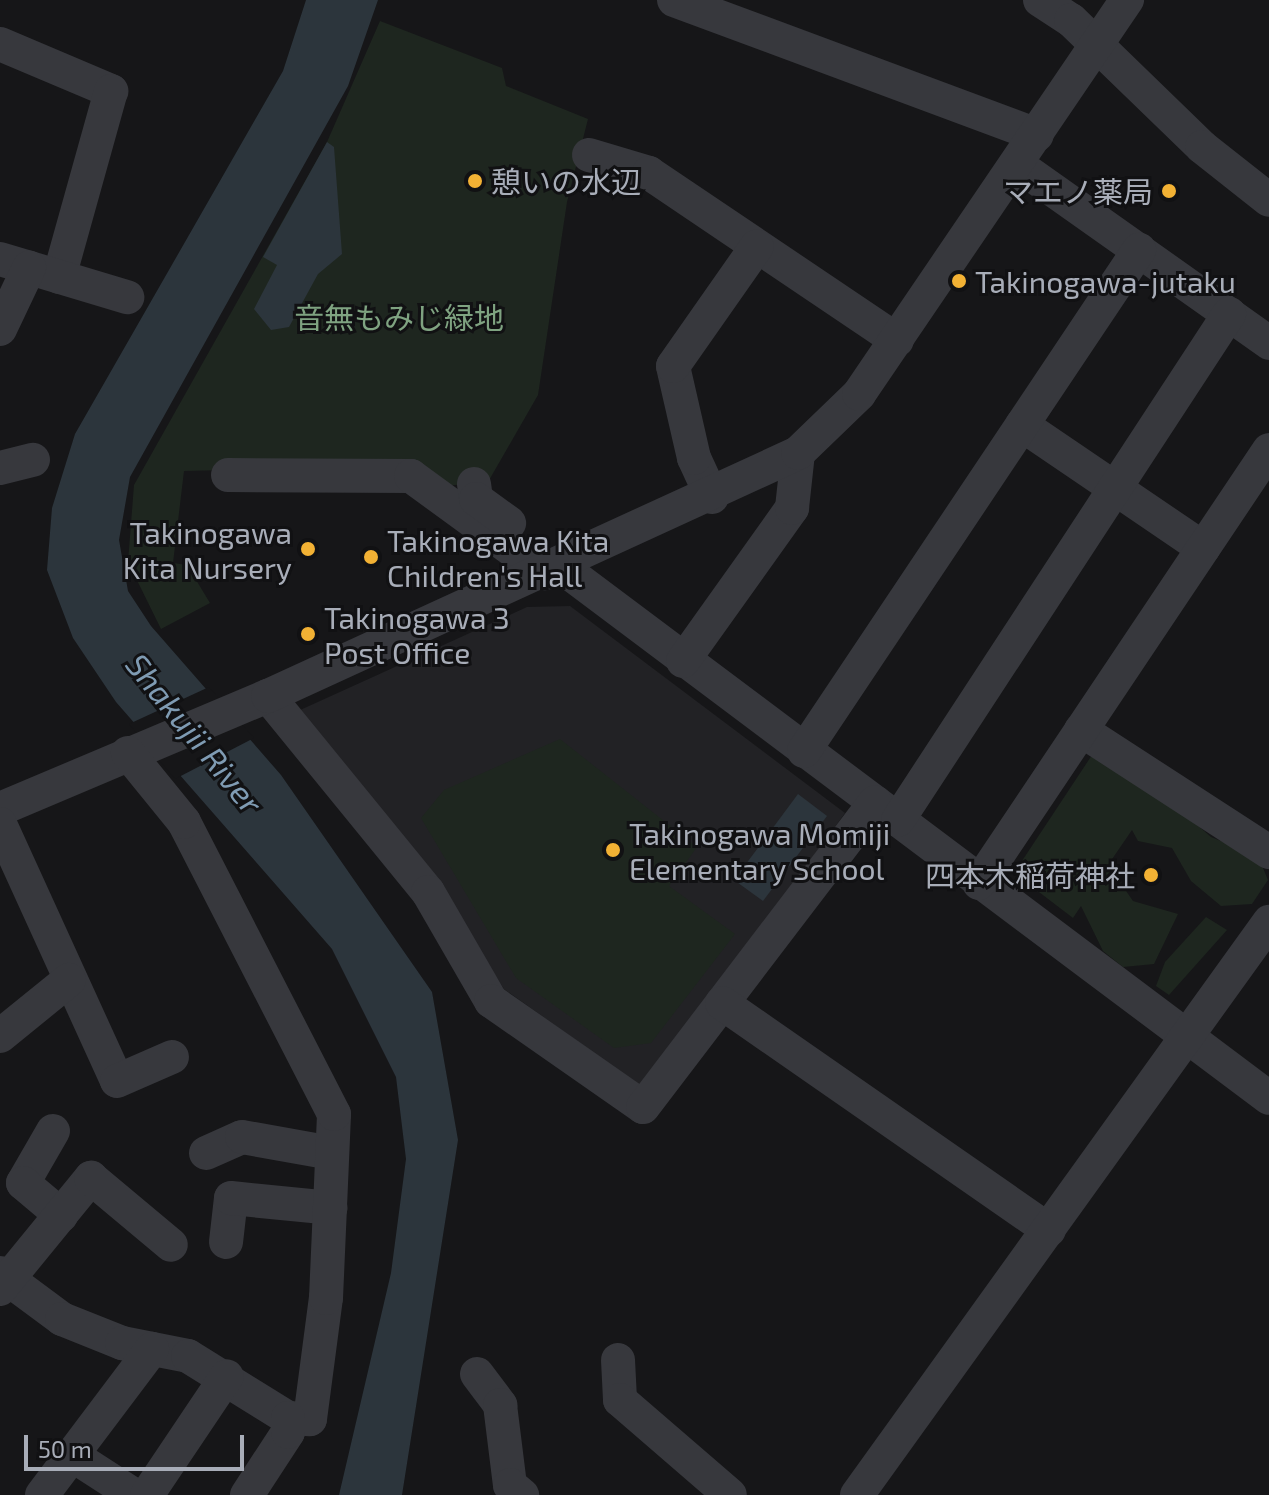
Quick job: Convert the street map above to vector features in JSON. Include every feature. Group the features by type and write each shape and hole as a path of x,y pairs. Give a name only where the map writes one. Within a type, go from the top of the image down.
{"street":[{"path":"1040,0 1097,42 1202,147 1269,200"},
{"path":"0,809 268,696 556,568 712,497 798,453 844,412 897,340 1127,0"},
{"path":"695,3 1037,135"},
{"path":"0,44 111,91 0,329"},
{"path":"589,155 649,173 897,340"},
{"path":"1018,165 1269,343"},
{"path":"712,497 694,458 673,366 757,246"},
{"path":"804,751 1139,250"},
{"path":"29,268 127,297"},
{"path":"268,696 428,892 491,1001 643,1107 722,1003 886,811 1116,487 1229,314"},
{"path":"1022,425 1203,548"},
{"path":"979,883 1269,450"},
{"path":"683,661 792,508 798,453"},
{"path":"0,468 33,460"},
{"path":"228,475 411,476 556,568 1268,1096"},
{"path":"474,484 476,499 556,568"},
{"path":"1081,730 1269,852"},
{"path":"137,749 184,822 334,1114 331,1208 310,1419 288,1418 227,1376 62,1319 3,1281 91,1178 171,1245"},
{"path":"0,824 117,1081 172,1057"},
{"path":"857,1495 1188,1039 1269,922"},
{"path":"2,1029 69,980"},
{"path":"722,1003 1049,1230"},
{"path":"53,1131 23,1183 61,1215"},
{"path":"206,1153 242,1137 332,1153"},
{"path":"226,1242 231,1198 331,1208"},
{"path":"42,1495 75,1457 152,1349"},
{"path":"618,1360 620,1400 730,1495"},
{"path":"477,1374 500,1405 510,1485 522,1495"},
{"path":"147,1495 227,1376"},
{"path":"247,1495 288,1432 288,1418"},
{"path":"75,1457 134,1495"}],"shaded area":[{"name":"Takinogawa Momiji Elementary School","path":"570,606 845,813 645,1089 504,989 439,887 298,711 527,607"}],"green space":[{"name":"音無もみじ緑地","path":"380,21 502,68 506,86 588,119 567,202 538,395 488,482 444,486 416,465 184,471 173,563 187,565 210,603 161,629 128,562 134,485 327,142"},
{"path":"560,739 697,847 669,886 735,934 651,1043 614,1048 516,978 421,818 444,790"},
{"path":"1092,755 1157,790 1211,837 1258,856 1268,880 1252,904 1221,906 1191,881 1172,848 1138,841 1132,830 1108,865 1133,901 1178,914 1154,964 1123,967 1103,951 1081,906 1073,918 1014,873"},
{"path":"1206,917 1227,930 1169,995 1156,986 1165,962"}],"water":[{"name":"Shakujii River","path":"306,0 378,0 348,86 130,477 119,540 128,591 151,626 281,775 432,992 458,1140 402,1495 339,1495 391,1273 406,1159 396,1077 332,949 116,702 73,638 47,570 52,508 75,434 283,71"},
{"path":"327,142 334,147 342,254 318,274 289,327 271,330 254,309 277,265 263,257"},
{"path":"798,794 827,816 763,901 734,880"}],"pier":[{"path":"209,687 254,738 175,779 129,724"}],"place":[{"name":"憩いの水辺","path":"475,181"},
{"name":"マエノ薬局","path":"1169,191"},
{"name":"Takinogawa-jutaku","path":"959,281"},
{"name":"Takinogawa Kita Nursery","path":"308,549"},
{"name":"Takinogawa Kita Children's Hall","path":"371,557"},
{"name":"Takinogawa 3 Post Office","path":"308,634"},
{"name":"Takinogawa Momiji Elementary School","path":"613,850"},
{"name":"四本木稲荷神社","path":"1151,875"}]}
